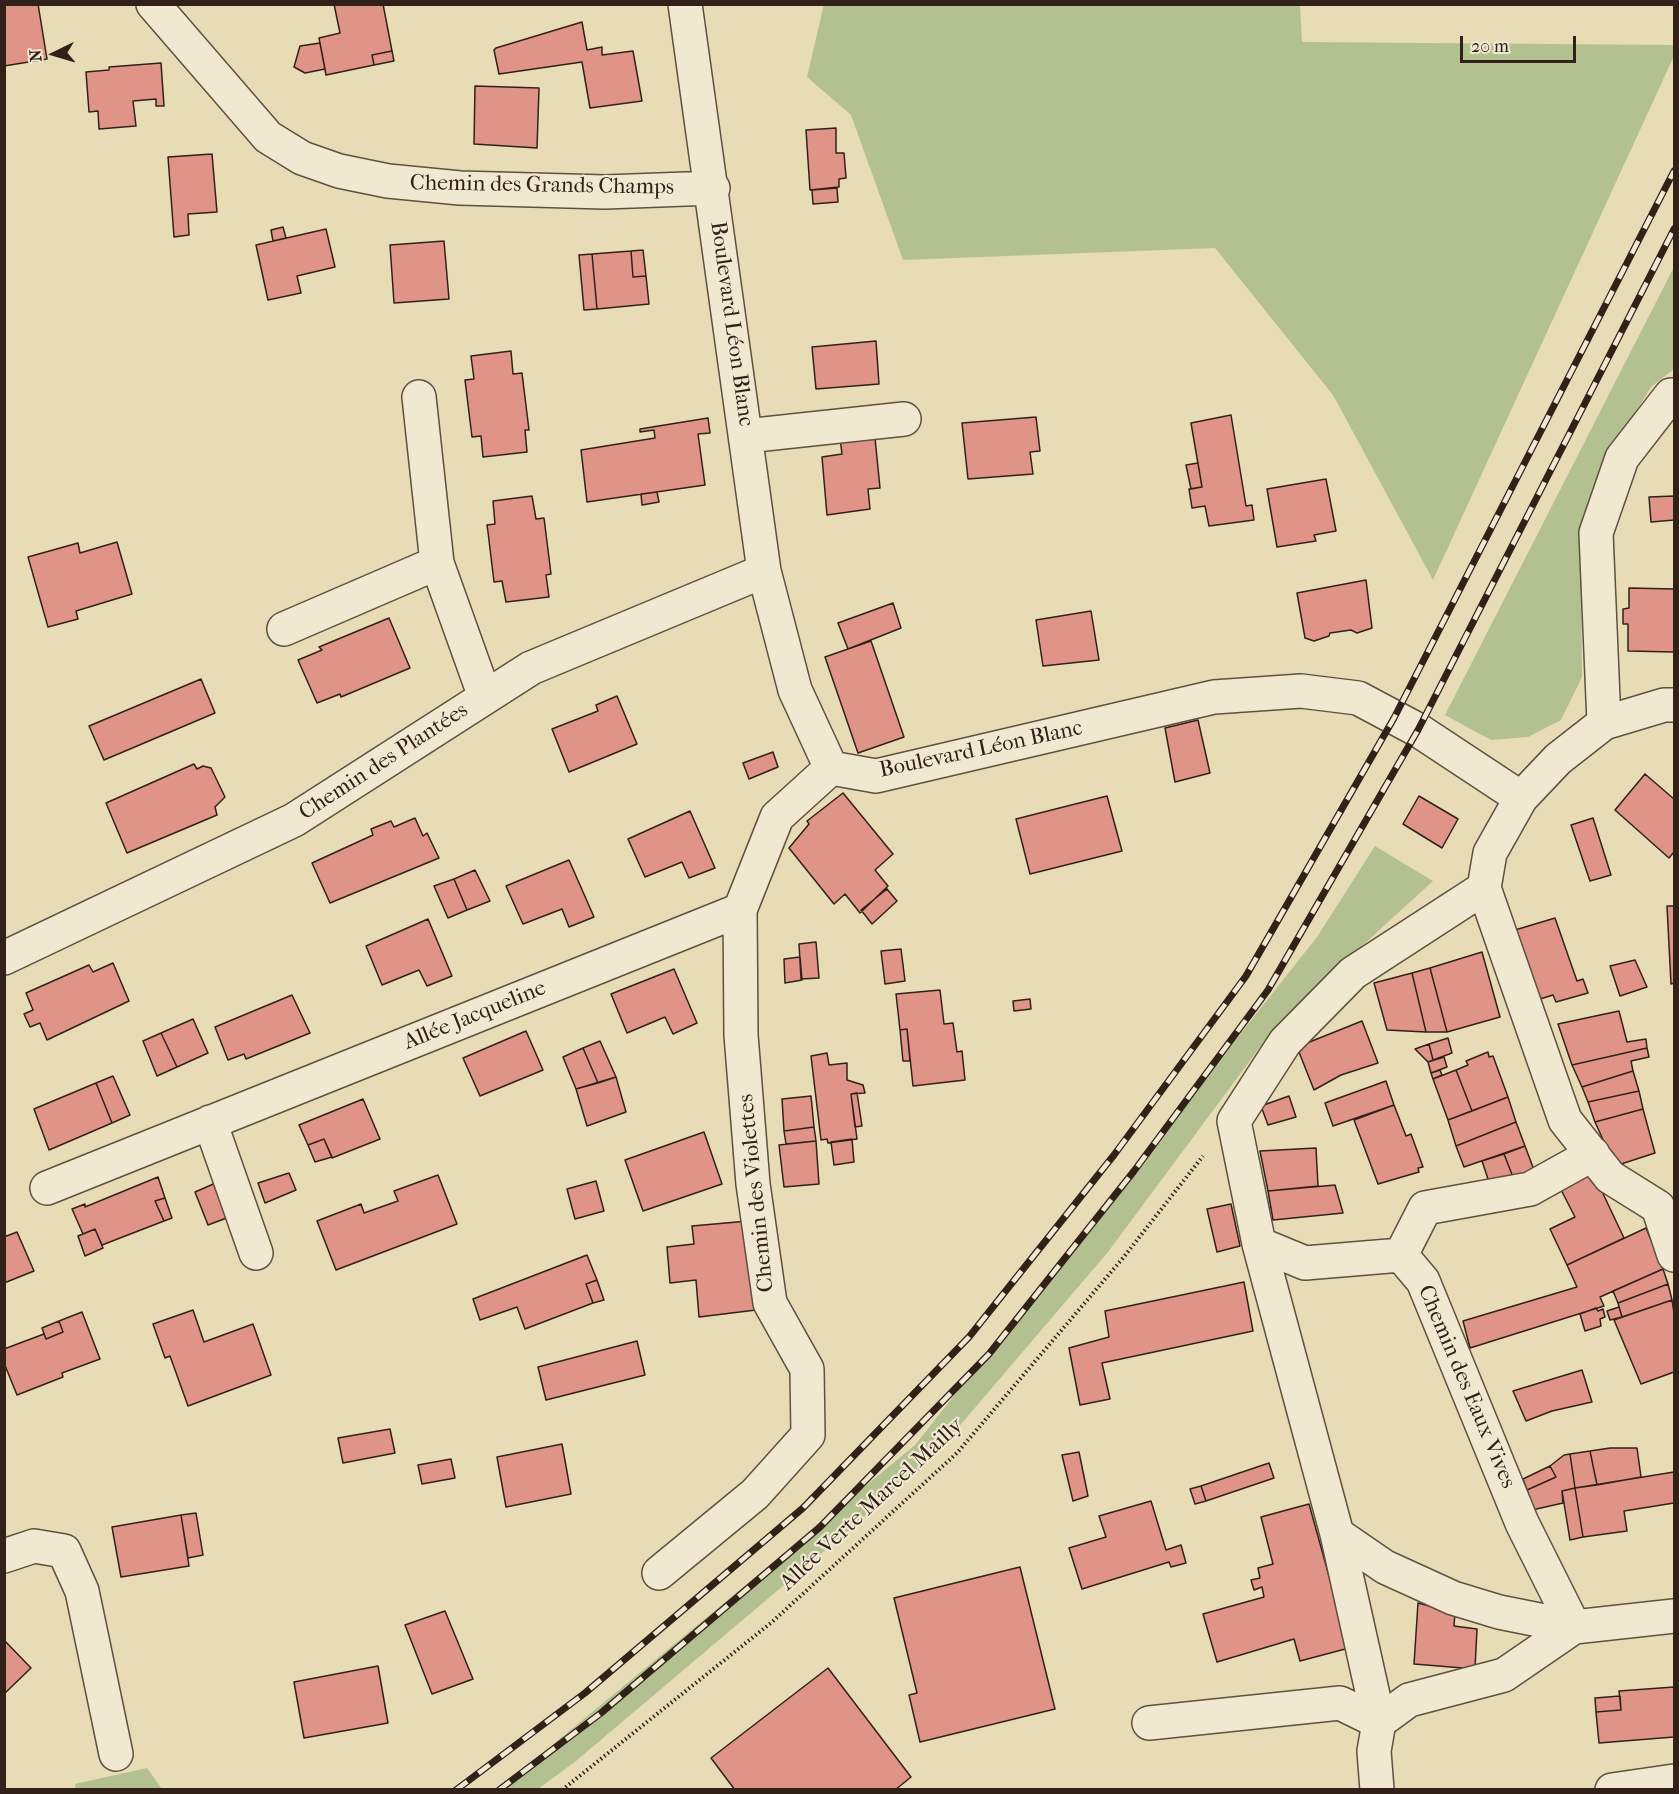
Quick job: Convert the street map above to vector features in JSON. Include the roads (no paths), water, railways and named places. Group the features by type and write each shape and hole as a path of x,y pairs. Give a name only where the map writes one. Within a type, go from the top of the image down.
{"street":[{"name":"Chemin des Grands Champs","path":"153,4 268,137 302,158 339,171 388,181 460,188 605,192 713,188"},
{"name":"Boulevard Léon Blanc","path":"685,4 713,188 764,571 795,690 831,768 876,776 1214,697 1301,691 1358,698 1418,730 1521,798"},
{"path":"1604,723 1596,533 1622,458 1671,395 1674,395"},
{"path":"419,397 437,563 485,697"},
{"path":"746,436 904,419"},
{"path":"284,629 437,563"},
{"name":"Chemin des Plantées","path":"4,958 294,820 531,668 764,571"},
{"path":"1674,705 1664,705 1604,723 1558,759 1521,798 1490,853 1484,888 1565,1120 1610,1177 1658,1207 1674,1255"},
{"name":"Chemin des Violettes","path":"659,1573 755,1494 808,1435 807,1369 770,1303 753,1184 741,1035 740,910 777,817 831,768"},
{"path":"1377,1790 1374,1751 1379,1722 1337,1534 1259,1244 1234,1121 1285,1042 1353,973 1484,888"},
{"name":"Allée Jacqueline","path":"47,1188 740,910"},
{"path":"210,1122 255,1253"},
{"path":"1259,1244 1305,1263 1401,1255 1425,1208 1530,1189 1593,1154"},
{"name":"Chemin des Eaux Vives","path":"1401,1255 1423,1281 1522,1523 1574,1628"},
{"path":"1337,1534 1385,1568 1453,1598 1499,1612 1574,1628 1674,1616"},
{"path":"4,1556 34,1546 64,1551 81,1591 116,1754"},
{"path":"1379,1722 1409,1700 1504,1675 1574,1628"},
{"path":"1149,1723 1340,1703 1379,1722"},
{"path":"1612,1790 1674,1781"}],"railway":[{"path":"456,1790 585,1693 803,1508 969,1337 1114,1155 1246,976 1394,718 1674,171"},
{"path":"499,1790 601,1713 820,1527 989,1354 1134,1171 1268,990 1418,730 1674,229"}]}
